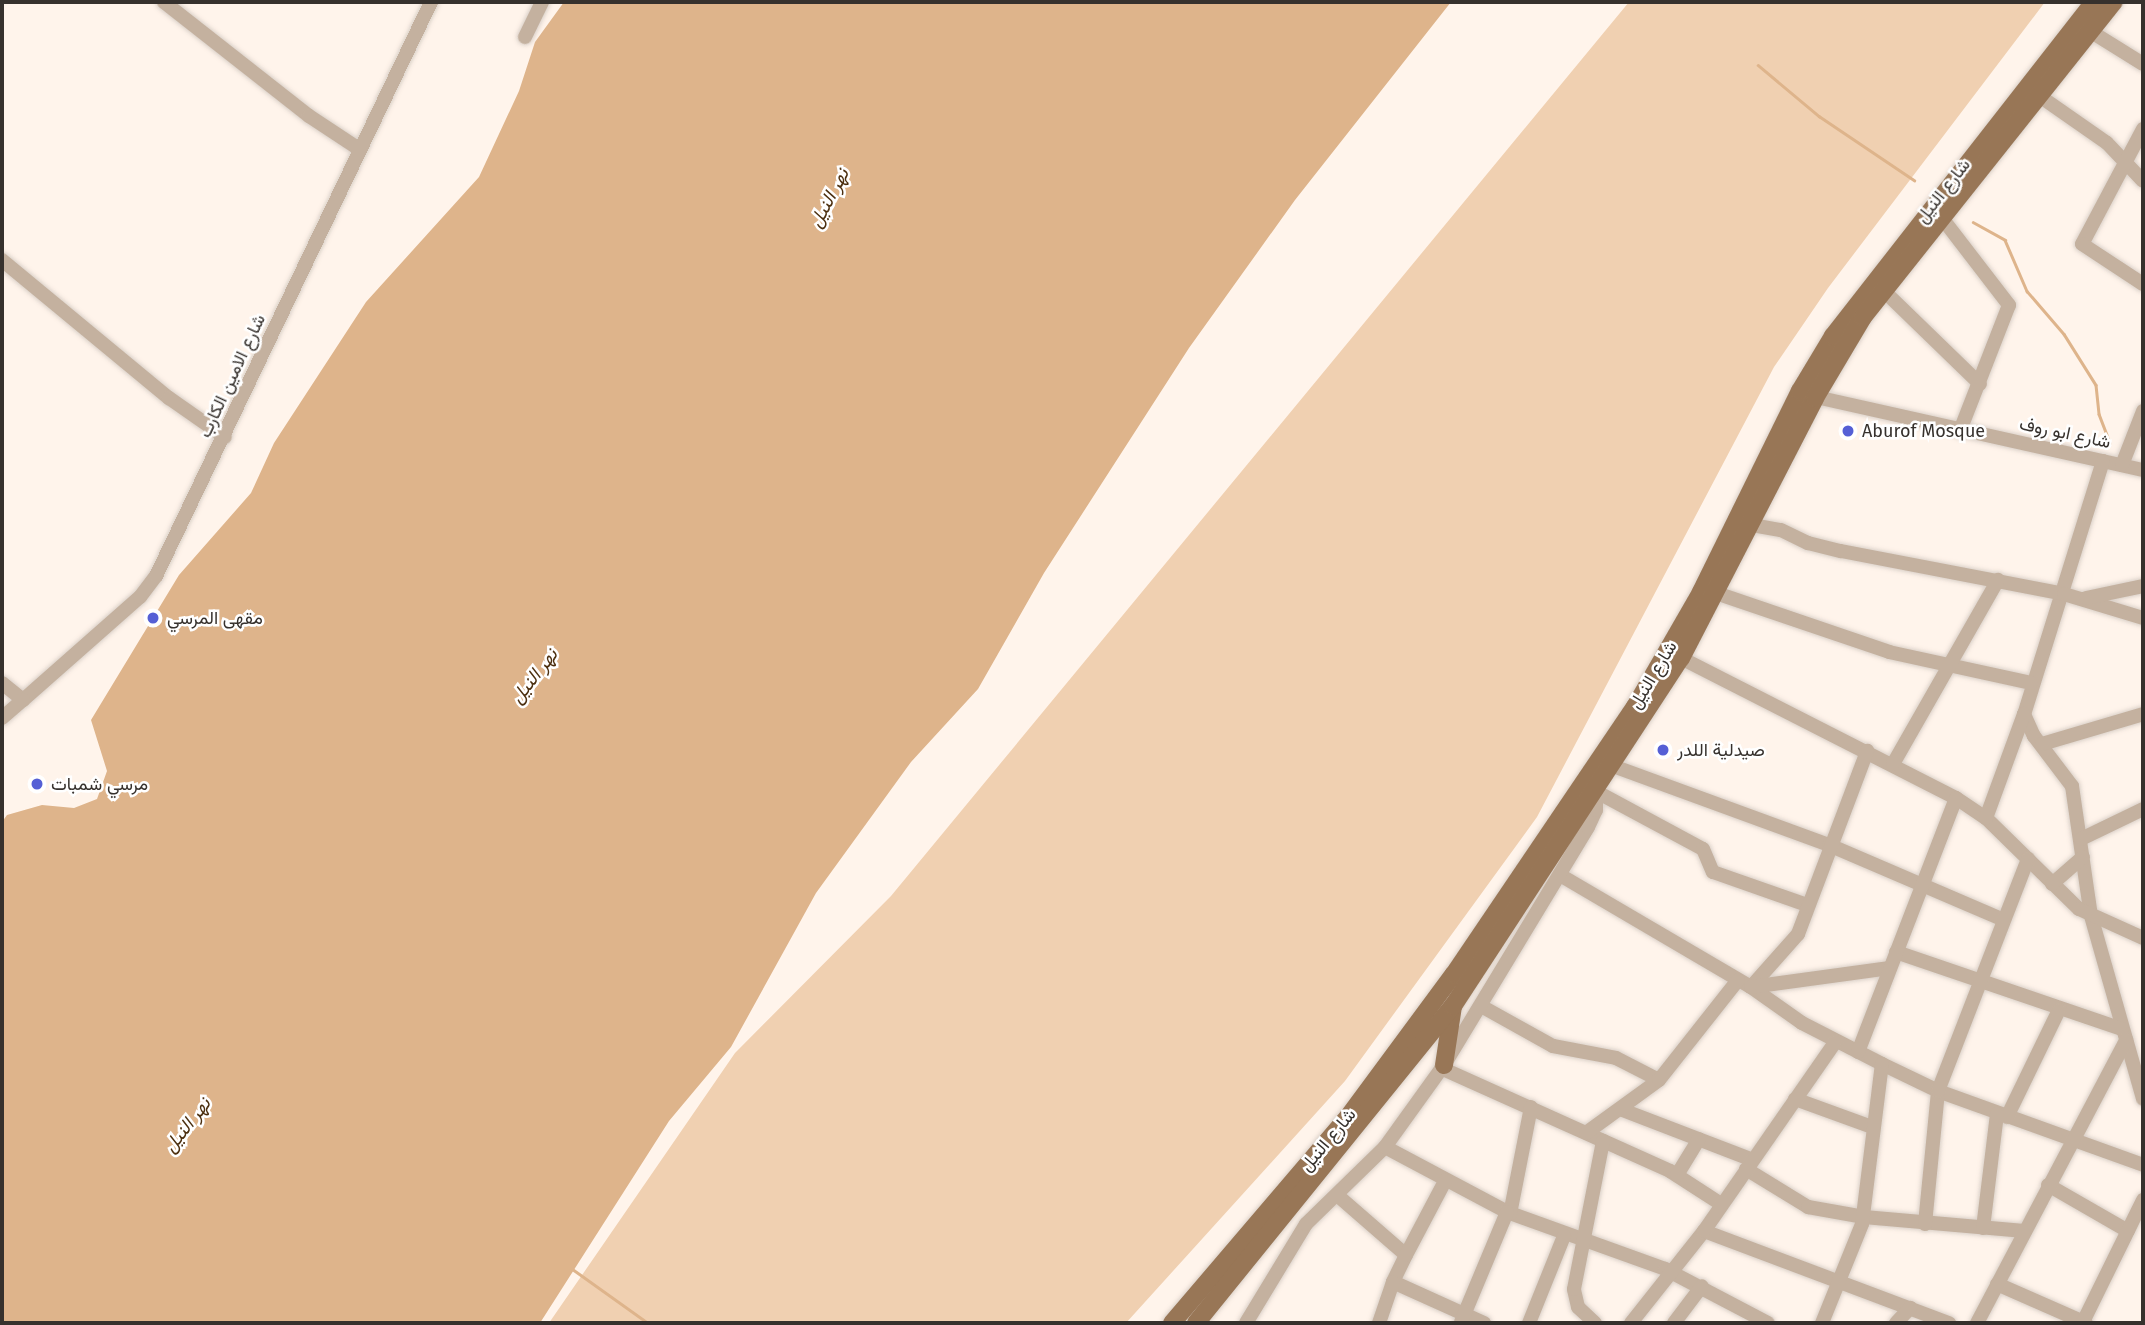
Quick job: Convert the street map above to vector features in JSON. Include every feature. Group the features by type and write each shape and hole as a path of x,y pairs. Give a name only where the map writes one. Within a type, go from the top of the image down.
{"main road":[{"name":"شارع النيل","path":"1172,1323 1348,1117 1454,974 1635,707 1872,280 2094,2"},
{"name":"شارع النيل","path":"1196,1323 1453,1006 1596,793 1681,658 1752,525 1807,395 1883,290 2041,97 2114,2"},
{"path":"1443,1067 1453,1006 1454,974"}],"street":[{"path":"164,2 309,116 359,149"},
{"name":"شارع الامين الكارب","path":"2,718 147,589 226,437 430,2"},
{"path":"525,37 542,2"},
{"path":"2090,32 2143,64"},
{"path":"2041,97 2107,143 2143,181"},
{"path":"2143,130 2081,244 2143,284"},
{"path":"1942,218 2009,305 1961,431"},
{"path":"2,260 169,398 226,437"},
{"path":"1883,290 1980,384"},
{"name":"شارع ابو روف","path":"1807,395 2143,470"},
{"path":"2122,466 2143,411"},
{"path":"1986,818 2064,594 2103,461"},
{"path":"1752,525 1781,530 1808,543 1841,551 2082,598 2143,618"},
{"path":"1893,764 1998,580"},
{"path":"2082,598 2143,586"},
{"path":"1716,593 1855,642 1947,666 2031,683"},
{"path":"1681,658 1956,798 1986,818 2052,884 2091,916 2143,938"},
{"path":"2,683 23,700"},
{"path":"2024,714 2072,786 2091,916 2124,1035 2141,1078 2143,1100"},
{"path":"2042,744 2143,714"},
{"path":"1586,1133 1659,1080 1744,984 1793,941 1867,751"},
{"path":"1613,766 1829,845 2004,920"},
{"path":"1247,1323 1306,1224 1385,1147 1443,1067 1593,818 1596,793 1703,849 1713,872 1807,905"},
{"path":"1858,1052 1956,798"},
{"path":"2081,839 2143,809"},
{"path":"2052,884 2082,858"},
{"path":"1924,1224 1938,1091 2028,859"},
{"path":"1560,875 1836,1041 1882,1064 1938,1091 2143,1165"},
{"path":"1896,952 2124,1035"},
{"path":"1744,984 1890,968"},
{"path":"1480,1006 1553,1046 1616,1058 1659,1080"},
{"path":"1983,1228 2002,1115 2059,1010"},
{"path":"1977,1323 2124,1035"},
{"path":"1631,1323 1704,1231 1836,1041"},
{"path":"1822,1323 1864,1217 1872,1127 1882,1064"},
{"path":"1443,1067 1677,1175 1721,1204"},
{"path":"1795,1099 1872,1127"},
{"path":"1462,1319 1508,1213 1531,1107"},
{"path":"1620,1109 1699,1139 1750,1165 1802,1205 1864,1217 2024,1231"},
{"path":"1677,1175 1699,1139"},
{"path":"1595,1323 1578,1307 1574,1296 1603,1141"},
{"path":"1385,1147 1508,1213 1564,1236 1673,1272 1768,1323"},
{"path":"1380,1323 1393,1282 1445,1181"},
{"path":"2048,1185 2128,1231"},
{"path":"1336,1195 1406,1255"},
{"path":"1997,1284 2066,1319 2085,1323 2143,1200"},
{"path":"1704,1231 1949,1323"},
{"path":"1529,1323 1564,1236"},
{"path":"1393,1282 1462,1319 1484,1323"},
{"path":"1674,1323 1702,1286"},
{"path":"1896,1323 1910,1308"}],"shaded area":[{"path":"1629,2 2045,2 1828,288 1774,367 1537,817 1345,1081 1126,1323 549,1323 735,1053 891,896"}],"water":[{"name":"نهر النيل","path":"564,2 1451,2 1295,200 1189,348 1044,573 978,689 911,762 816,893 731,1047 669,1121 540,1323 2,1323 2,822 7,815 42,805 74,808 97,799 107,771 91,720 179,575 251,493 274,443 366,302 479,177 519,91 535,42"}],"waterway":[{"path":"1758,65 1819,116 1914,180"},
{"path":"1973,222 2005,240 2027,291 2064,334 2096,385 2099,414 2110,443"},
{"path":"571,1268 648,1323"}],"place":[{"name":"Aburof Mosque","path":"1848,431"},
{"name":"مقهى المرسي","path":"153,618"},
{"name":"صيدلية اللدر","path":"1663,750"},
{"name":"مرسي شمبات","path":"37,784"}]}
